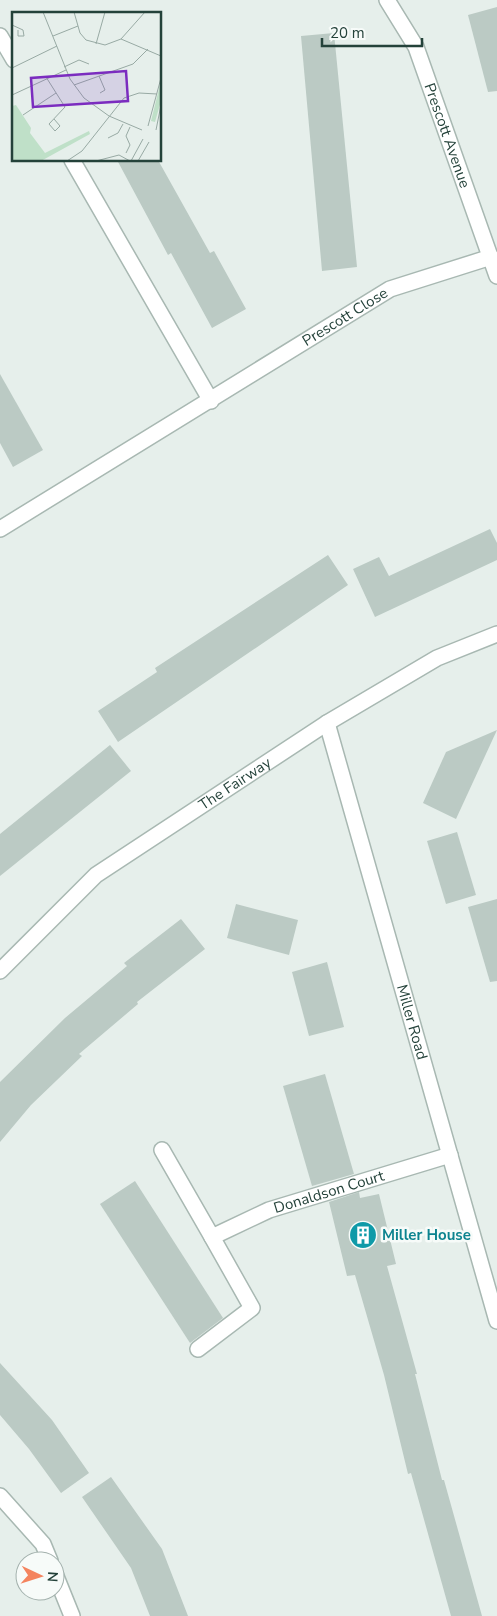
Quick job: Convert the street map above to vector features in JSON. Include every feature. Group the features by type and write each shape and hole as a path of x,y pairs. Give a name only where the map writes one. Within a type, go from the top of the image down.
{"street":[{"name":"Prescott Avenue","path":"387,0 416,47 492,257 497,276"},
{"path":"0,36 12,57"},
{"path":"73,161 211,401"},
{"name":"Prescott Close","path":"0,529 211,401 390,289 492,257"},
{"name":"The Fairway","path":"0,971 96,876 327,723 437,658 497,634"},
{"name":"Miller Road","path":"327,723 497,1321"},
{"path":"162,1150 252,1308 198,1349"},
{"name":"Donaldson Court","path":"212,1237 269,1210 450,1155"},
{"path":"0,1496 43,1544 46,1551"},
{"path":"65,1599 72,1616"}],"building":[{"path":"497,7 497,91 488,92 468,15"},
{"path":"334,33 357,267 322,271 301,36"},
{"path":"118,161 159,161 210,253 214,251 246,309 212,328 171,253 168,255"},
{"path":"0,374 43,450 13,467 0,443"},
{"path":"490,529 497,543 497,560 375,617 353,569 379,557 389,576"},
{"path":"328,555 348,585 118,742 98,711 157,672 155,668"},
{"path":"497,730 456,819 423,803 446,752"},
{"path":"110,745 131,771 0,876 0,834"},
{"path":"457,832 476,895 446,904 427,841"},
{"path":"497,899 497,981 490,982 468,907"},
{"path":"236,904 298,920 289,955 227,938"},
{"path":"181,919 205,949 137,1002 138,1004 79,1054 82,1056 31,1105 0,1142 0,1082 65,1018 127,966 124,963"},
{"path":"327,962 344,1027 309,1036 292,972"},
{"path":"325,1074 354,1174 312,1186 283,1086"},
{"path":"135,1181 223,1318 190,1343 100,1204"},
{"path":"359,1192 360,1198 379,1194 396,1264 387,1266 417,1374 415,1374 442,1480 444,1480 482,1616 451,1616 411,1473 408,1474 384,1375 355,1275 347,1276 329,1202"},
{"path":"0,1363 52,1420 89,1473 61,1493 29,1449 0,1415"},
{"path":"111,1477 162,1549 188,1616 150,1616 131,1568 82,1497"}],"place":[{"name":"Miller House","path":"363,1235"}]}
